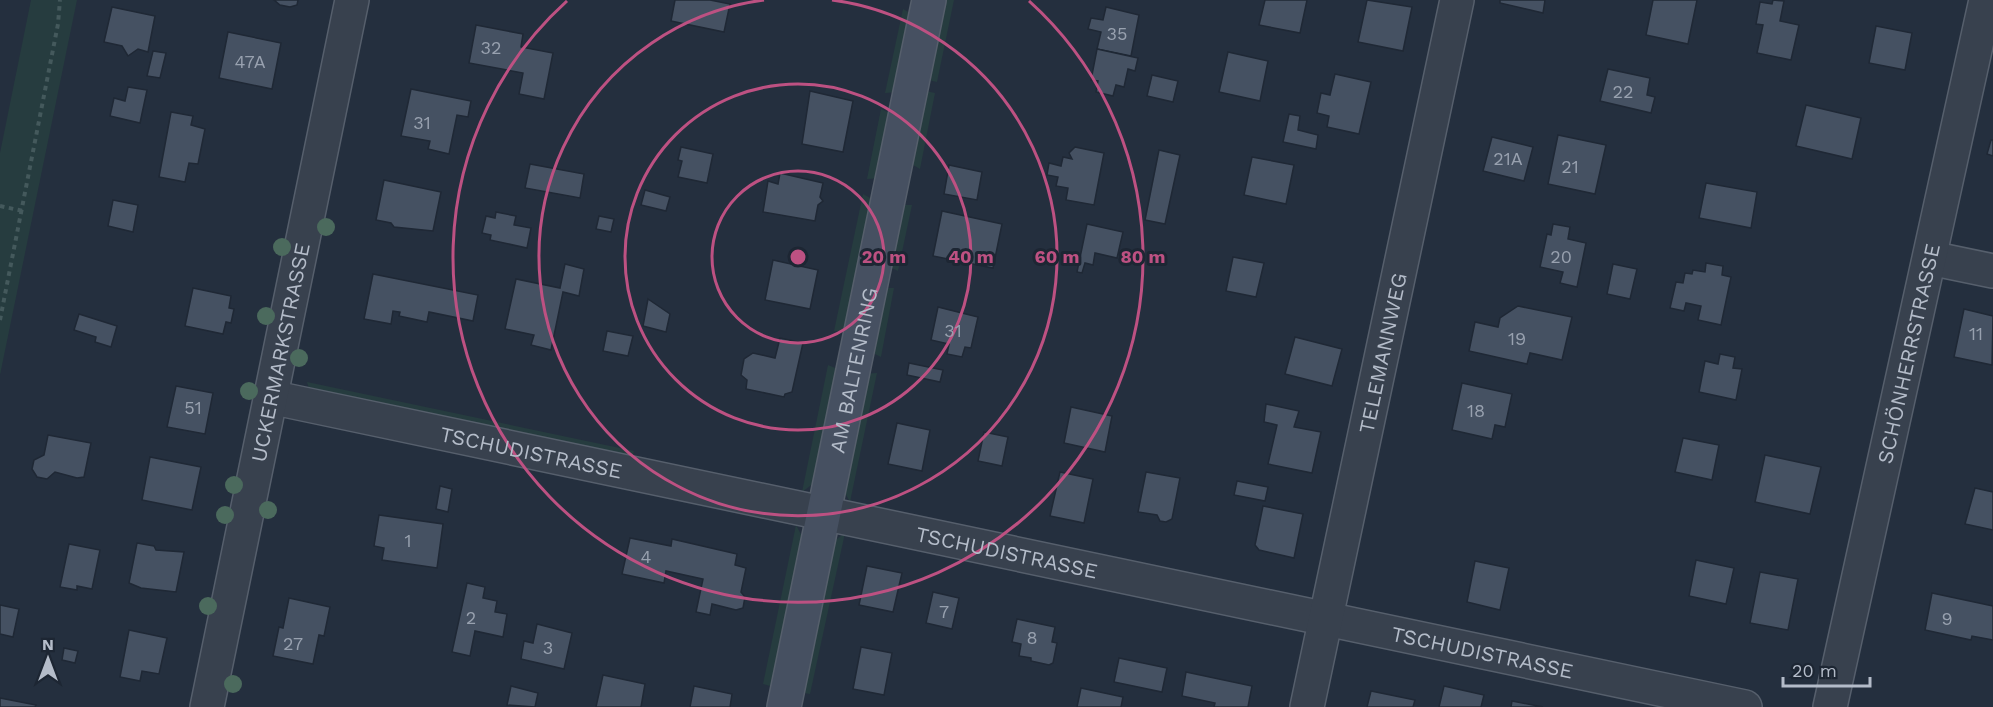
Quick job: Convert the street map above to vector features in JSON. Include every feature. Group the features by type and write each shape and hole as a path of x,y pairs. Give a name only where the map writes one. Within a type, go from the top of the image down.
{"street":[{"name":"UCKERMARKSTRASSE","path":"207,707 352,0"},
{"name":"AM BALTENRING","path":"784,707 929,0"},
{"name":"TELEMANNWEG","path":"1307,707 1457,0"},
{"name":"SCHÖNHERRSTRASSE","path":"1830,707 1986,0"},
{"path":"1930,258 1993,271"},
{"name":"TSCHUDISTRASSE","path":"270,397 1745,707"}],"path":[{"path":"0,320 23,211 58,24 60,0"},
{"path":"0,206 23,211"}],"green space":[{"path":"31,0 77,0 0,375 0,153"},
{"path":"940,0 954,0 937,82 924,79"},
{"path":"903,9 914,15 898,92 885,93"},
{"path":"922,90 935,93 920,169 908,162"},
{"path":"881,109 894,115 882,178 867,179"},
{"path":"863,194 876,201 849,331 834,331"},
{"path":"898,205 912,205 898,271 886,265"},
{"path":"881,288 894,288 881,357 869,351"},
{"path":"828,365 840,370 814,483 802,492"},
{"path":"877,373 850,502 844,491 864,374"},
{"path":"307,382 634,451 631,463 311,395"},
{"path":"796,525 804,540 776,683 770,686 763,684"},
{"path":"845,533 810,694 804,693 799,686 834,541"}],"building":[{"path":"274,0 298,0 297,5 290,7 280,5"},
{"path":"675,0 710,0 730,4 724,32 671,21"},
{"path":"1265,0 1307,0 1300,33 1259,25"},
{"path":"1367,0 1412,7 1403,51 1358,42"},
{"path":"1500,0 1545,0 1543,13 1500,3"},
{"path":"1653,0 1697,0 1688,44 1646,35"},
{"path":"1773,0 1784,1 1780,21 1799,25 1791,60 1757,53 1763,25 1756,24 1760,2 1772,4"},
{"path":"112,7 155,16 148,52 138,49 128,56 122,46 104,42"},
{"path":"1106,7 1139,15 1131,56 1097,49 1101,32 1088,29 1091,18 1103,20"},
{"path":"476,25 523,34 521,47 553,53 544,99 519,94 523,73 469,63"},
{"path":"1876,26 1912,33 1905,70 1869,63"},
{"path":"228,32 281,43 272,89 219,78"},
{"path":"1097,49 1138,58 1135,71 1128,69 1124,87 1116,85 1113,96 1096,92 1098,81 1091,80"},
{"path":"153,51 166,53 160,78 147,76"},
{"path":"1228,52 1268,61 1260,101 1219,92"},
{"path":"1608,69 1650,78 1647,95 1655,97 1651,113 1600,101"},
{"path":"1335,74 1371,82 1359,134 1327,127 1329,116 1317,113 1321,93 1330,95"},
{"path":"1152,75 1178,81 1173,102 1147,96"},
{"path":"128,87 147,90 140,123 110,116 114,98 125,101"},
{"path":"411,89 471,101 468,117 457,115 449,154 428,149 430,141 401,136"},
{"path":"810,91 853,101 843,152 802,144"},
{"path":"1806,105 1861,118 1852,159 1796,146"},
{"path":"171,112 193,116 191,125 205,129 198,164 189,163 185,182 159,177"},
{"path":"1289,114 1300,116 1298,130 1318,135 1316,149 1283,142"},
{"path":"1558,135 1606,145 1595,194 1548,184"},
{"path":"1492,137 1533,147 1524,181 1483,171"},
{"path":"1991,140 1993,140 1993,156 1987,154"},
{"path":"681,147 713,154 707,183 678,177 682,161 678,160"},
{"path":"1075,147 1104,153 1094,205 1066,200 1068,188 1056,186 1058,177 1047,175 1049,163 1061,166 1063,157 1072,159 1069,153"},
{"path":"1159,150 1180,155 1165,224 1145,220"},
{"path":"1252,157 1294,165 1286,204 1244,195"},
{"path":"530,164 584,174 580,198 525,188"},
{"path":"949,165 982,172 977,200 944,194"},
{"path":"780,173 823,183 820,197 823,201 818,205 815,221 763,212 768,181 778,184"},
{"path":"384,180 441,192 433,231 394,227 391,223 376,220"},
{"path":"1706,183 1757,192 1751,228 1699,218"},
{"path":"645,190 670,197 666,211 641,205"},
{"path":"113,200 138,205 133,232 108,226"},
{"path":"942,211 1002,224 993,268 933,256"},
{"path":"496,212 516,216 514,225 531,228 527,248 490,240 491,235 482,233 486,216 495,218"},
{"path":"599,216 614,219 611,232 596,229"},
{"path":"1087,224 1123,232 1117,258 1095,253 1093,265 1085,263 1082,273 1077,272"},
{"path":"1553,224 1570,227 1568,239 1586,243 1577,287 1560,283 1563,272 1540,267 1547,234 1551,235"},
{"path":"1233,257 1264,263 1256,297 1226,291"},
{"path":"773,260 818,270 810,309 765,300"},
{"path":"1706,263 1723,266 1722,275 1731,277 1721,325 1698,320 1701,306 1686,303 1684,311 1670,308 1676,282 1683,283 1685,273 1692,274 1693,270 1705,272"},
{"path":"565,264 584,269 579,296 563,292 551,350 531,345 534,335 505,329 516,279 560,288"},
{"path":"1613,264 1637,269 1630,299 1607,294"},
{"path":"373,274 478,295 473,321 429,312 427,322 399,316 400,312 393,311 391,324 364,319"},
{"path":"193,288 231,296 229,308 234,309 231,323 226,322 223,334 185,326"},
{"path":"648,299 670,314 666,332 643,326"},
{"path":"1518,306 1572,317 1562,360 1530,353 1527,364 1469,351 1475,322 1498,327 1500,318"},
{"path":"938,307 978,317 971,348 965,347 962,357 947,354 949,344 931,340"},
{"path":"1964,309 1993,316 1992,365 1954,357"},
{"path":"79,314 117,326 111,347 95,342 96,337 74,330"},
{"path":"607,331 633,336 628,356 603,351"},
{"path":"1295,337 1342,349 1332,386 1285,374"},
{"path":"780,338 803,343 792,392 785,394 784,397 746,389 747,380 741,375 744,359 753,353 775,358"},
{"path":"1720,354 1735,357 1733,368 1742,369 1736,400 1699,392 1705,361 1718,364"},
{"path":"909,363 943,370 940,382 907,375"},
{"path":"1462,383 1512,394 1505,427 1495,425 1492,439 1452,430"},
{"path":"176,386 213,393 205,434 167,427"},
{"path":"1266,404 1299,411 1294,427 1321,432 1312,473 1268,464 1277,425 1264,422"},
{"path":"1071,407 1112,416 1105,452 1064,443"},
{"path":"897,423 930,430 922,471 888,464"},
{"path":"984,432 1008,437 1002,466 978,461"},
{"path":"48,435 91,443 84,477 77,478 55,472 47,479 37,477 32,469 34,460 44,455"},
{"path":"1683,438 1719,445 1712,480 1675,472"},
{"path":"1765,455 1821,467 1810,514 1755,502"},
{"path":"150,457 201,467 192,510 142,500"},
{"path":"1060,472 1093,479 1084,523 1050,516"},
{"path":"1146,472 1180,478 1172,519 1166,522 1160,521 1157,515 1138,512"},
{"path":"1237,481 1268,487 1265,501 1234,495"},
{"path":"440,486 452,489 448,512 436,509"},
{"path":"1975,488 1993,492 1993,530 1965,524"},
{"path":"1263,506 1303,514 1294,558 1259,550 1255,545"},
{"path":"379,515 443,524 437,568 382,560 384,548 374,546"},
{"path":"630,538 671,546 672,539 737,554 735,565 746,568 741,592 745,597 743,608 736,610 712,604 710,615 696,612 703,579 666,571 664,583 622,574"},
{"path":"137,543 154,546 156,550 184,552 176,592 141,588 129,583"},
{"path":"69,544 100,550 92,589 77,586 77,590 60,587"},
{"path":"1696,560 1734,568 1726,604 1689,596"},
{"path":"1475,561 1509,568 1500,610 1467,602"},
{"path":"867,566 902,573 893,612 859,605"},
{"path":"1760,572 1798,579 1788,630 1750,623"},
{"path":"467,583 485,587 483,598 497,601 495,612 507,614 503,637 475,631 470,656 452,652"},
{"path":"933,592 959,598 952,629 926,623"},
{"path":"1932,593 1993,606 1993,640 1972,636 1971,640 1925,630"},
{"path":"289,598 330,607 324,636 319,635 313,664 273,656 279,627 283,628"},
{"path":"0,605 19,609 13,637 0,634"},
{"path":"1017,619 1055,627 1052,642 1057,643 1053,663 1049,665 1019,656 1021,644 1012,642"},
{"path":"537,624 572,633 564,669 521,659 524,641 533,643"},
{"path":"129,630 167,638 159,674 142,671 140,681 120,677"},
{"path":"861,647 892,653 884,695 853,689"},
{"path":"64,648 78,651 75,663 62,660"},
{"path":"1119,658 1167,668 1162,692 1114,682"},
{"path":"1186,672 1252,686 1248,707 1214,707 1215,703 1182,696"},
{"path":"603,675 645,684 641,707 596,707"},
{"path":"511,686 538,693 535,707 507,705"},
{"path":"694,686 732,694 730,707 690,707"},
{"path":"1444,686 1484,695 1481,707 1439,707"},
{"path":"1081,688 1123,697 1121,707 1077,707"},
{"path":"1371,691 1415,700 1413,707 1367,707"},
{"path":"0,698 36,705 35,707 0,707"},
{"path":"1512,701 1543,707 1511,707"}]}
